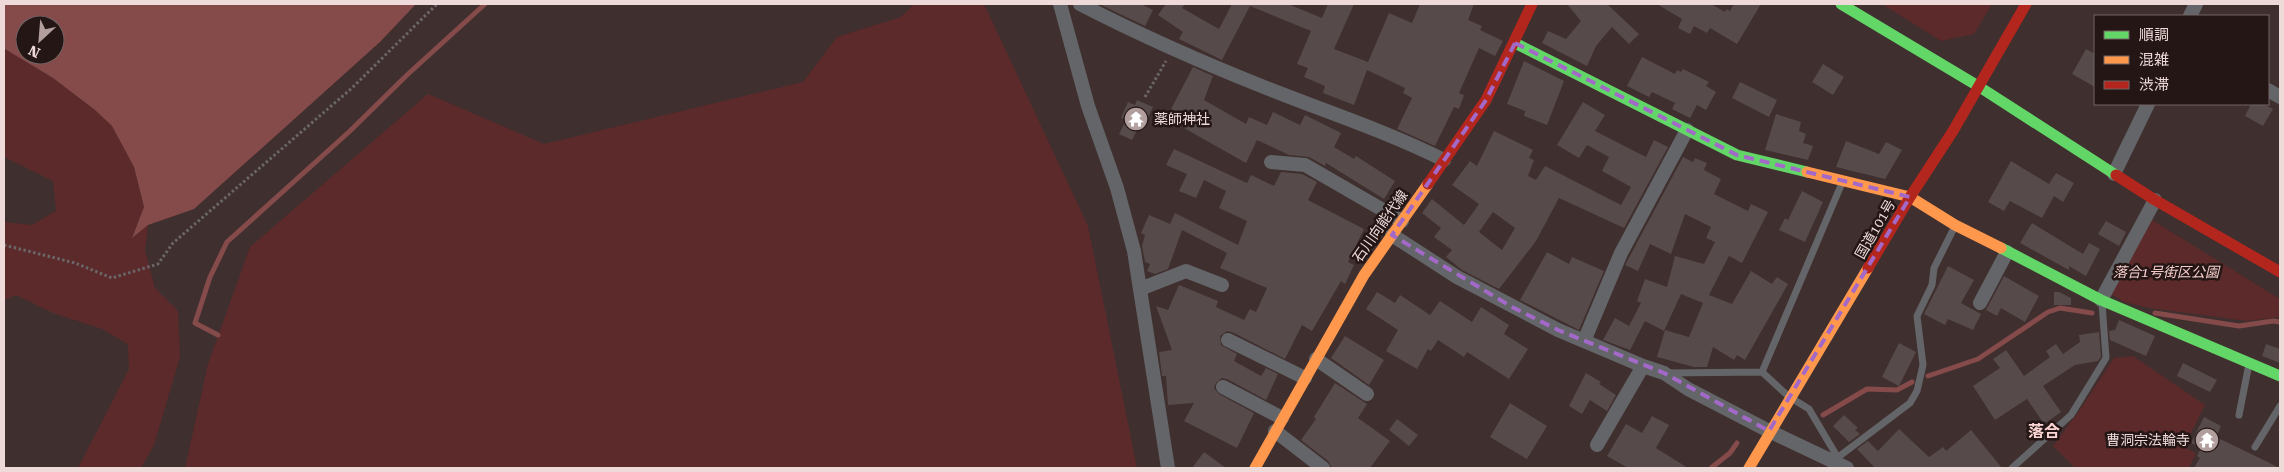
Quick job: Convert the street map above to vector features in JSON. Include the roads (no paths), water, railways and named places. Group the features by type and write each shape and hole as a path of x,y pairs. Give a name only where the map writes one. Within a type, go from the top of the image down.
{"main road":[{"name":"石川向能代線","path":"1255,468 1364,275 1486,100 1515,43 1532,4"},
{"path":"1841,4 1978,86 2155,200 2280,272"},
{"name":"国道101号","path":"1749,468 1769,431 1910,197 1954,131 2026,4"},
{"path":"1515,43 1737,155 1910,197 1955,225 2102,300 2249,361 2280,376"}],"street":[{"path":"1060,4 1088,106 1117,188 1134,251 1168,468"},
{"path":"1080,4 1172,50 1263,87 1404,140 1444,160"},
{"path":"2269,91 2280,97"},
{"path":"2114,174 2148,105"},
{"path":"1584,341 1621,253 1687,130"},
{"path":"1270,162 1305,165 1402,220"},
{"path":"2102,300 2155,200"},
{"path":"1392,235 1457,277 1558,330 1664,373 1688,389 1769,431 1839,462"},
{"path":"1980,303 2007,252"},
{"path":"1140,289 1186,271 1222,285"},
{"path":"1228,340 1305,378"},
{"path":"1316,359 1367,394"},
{"path":"1597,445 1643,366"},
{"path":"1222,387 1282,418"},
{"path":"1275,431 1323,468"}],"lane":[{"path":"1762,372 1843,181"},
{"path":"1664,373 1762,372 1790,398 1809,409 1839,462 1910,403 1917,391 1923,365 1917,316 1932,285 1934,268 1955,225"},
{"path":"2012,468 2071,414 2106,358 2102,300"},
{"path":"2239,415 2249,361"},
{"path":"2255,448 2280,406"}],"waterway":[{"path":"218,335 195,323 210,277 227,242 350,131 407,75 485,4"},
{"path":"1928,376 1978,359 2048,312 2060,308 2092,313"},
{"path":"2155,313 2239,326 2273,321 2280,322"},
{"path":"1823,415 1867,389 1897,390 1912,382"},
{"path":"1711,468 1730,453 1737,443"}],"place":[{"name":"薬師神社","path":"1136,119"},
{"name":"曹洞宗法輪寺","path":"2207,440"}],"district":[{"name":"落合","path":"2044,431"}],"park label":[{"name":"落合1号街区公園","path":"2166,272"}]}
